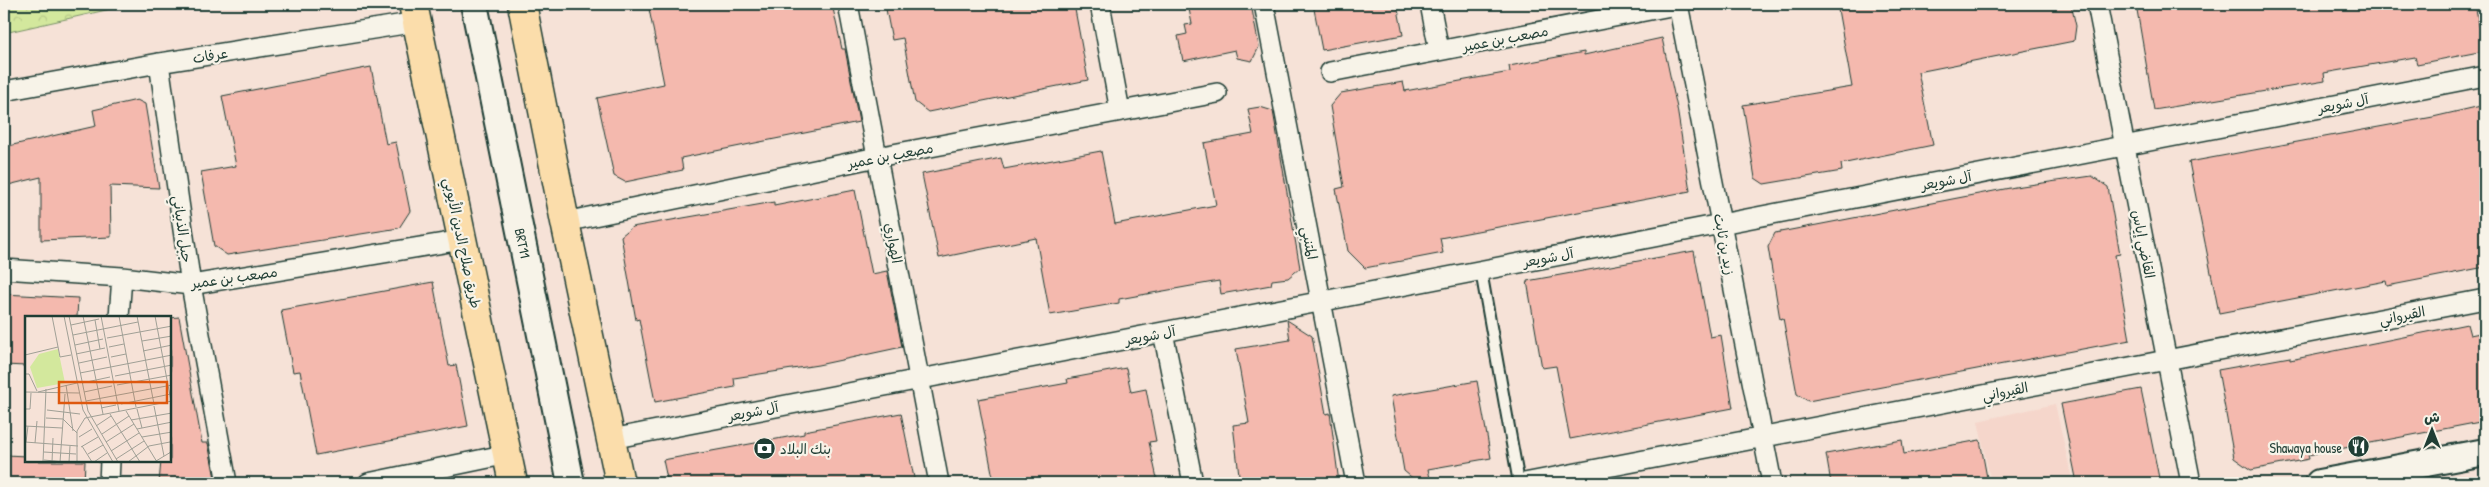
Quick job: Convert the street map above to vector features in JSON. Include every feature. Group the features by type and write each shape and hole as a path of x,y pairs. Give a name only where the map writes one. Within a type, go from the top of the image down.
{"main road":[{"name":"BRT11","path":"474,4 572,483"},
{"path":"524,4 564,222 620,483"},
{"name":"طريق صلاح الدين الأيوبي","path":"415,13 513,483"},
{"path":"2319,483 2485,452"}],"street":[{"name":"الهواري","path":"848,4 939,483"},
{"path":"1100,4 1120,111"},
{"name":"المتنبي","path":"1264,4 1356,483"},
{"path":"1430,4 1439,50"},
{"name":"مصعب بن عمير","path":"1330,72 1679,4"},
{"name":"زيد بن ثابت","path":"1679,4 1772,483"},
{"name":"القاضي إياس","path":"2097,4 2191,483"},
{"name":"عرفات","path":"4,91 415,13"},
{"name":"جبل الذبياني","path":"159,63 191,285 227,483"},
{"name":"آل شويعر","path":"610,439 2485,76"},
{"name":"مصعب بن عمير","path":"564,222 877,157 1217,93"},
{"name":"مصعب بن عمير","path":"4,269 122,277 191,285 462,240"},
{"path":"119,316 122,277"},
{"name":"القيرواني","path":"1524,483 2485,299"},
{"path":"1163,332 1193,483"},
{"path":"368,483 508,454"},
{"path":"109,483 110,462"}],"lane":[{"path":"1481,270 1519,483"}],"shaded area":[{"path":"2055,404 2073,483 1991,483 1978,421"}],"green space":[{"path":"4,4 133,4 4,33"}],"building":[{"path":"648,4 832,4 842,49 845,49 859,122 681,158 683,170 625,182 614,176 597,98 664,84"},
{"path":"885,4 1074,4 1088,80 928,112 915,102 903,38 892,40"},
{"path":"1188,4 1251,4 1259,47 1252,61 1237,58 1235,50 1183,61 1178,36 1187,34 1185,25 1192,24"},
{"path":"1313,4 1397,4 1403,35 1322,50"},
{"path":"1837,4 2071,4 2076,26 2074,41 1918,72 1933,145 1841,164 1842,171 1764,184 1755,178 1743,105 1852,87"},
{"path":"2136,4 2475,4 2484,51 2417,64 2415,57 2324,73 2325,81 2154,110"},
{"path":"1662,38 1677,108 1690,191 1440,238 1443,253 1365,268 1348,251 1336,189 1344,187 1330,106 1341,93 1403,82 1405,91 1510,72 1509,66 1584,52 1584,55"},
{"path":"371,67 386,144 396,142 410,211 399,228 227,255 214,246 201,172 236,166 222,96"},
{"path":"137,100 145,104 159,188 110,186 111,237 41,240 41,177 4,186 4,147 96,126 93,110"},
{"path":"2485,105 2485,267 2387,286 2386,281 2219,313 2189,162 2433,117"},
{"path":"1260,107 1273,111 1300,268 1288,278 1272,280 1271,285 1221,294 1219,281 1119,299 1119,303 1050,315 1036,238 939,258 922,174 1001,158 1004,169 1101,151 1115,224 1216,205 1204,143 1253,134 1248,109"},
{"path":"2092,176 2108,187 2120,254 2115,255 2130,340 1808,401 1797,394 1783,318 1780,319 1768,247 1775,233 2015,187"},
{"path":"855,190 872,274 887,271 902,347 818,365 734,378 735,387 655,402 639,319 636,320 621,236 632,227 774,202 774,206"},
{"path":"1694,251 1710,337 1721,335 1733,408 1570,439 1556,366 1542,368 1527,281"},
{"path":"433,282 449,366 456,365 468,426 316,455 300,371 293,372 281,310"},
{"path":"4,294 78,298 77,316 25,316 25,366 4,365"},
{"path":"179,317 202,443 208,443 216,483 159,483 161,462 171,462 171,318"},
{"path":"1287,320 1312,336 1326,414 1330,413 1339,483 1240,483 1233,425 1249,423 1236,349 1290,340"},
{"path":"2467,324 2470,335 2485,332 2485,421 2308,455 2309,459 2251,470 2234,458 2218,370 2290,357 2290,360"},
{"path":"1126,368 1131,392 1146,389 1156,441 1149,442 1158,483 994,483 978,399 1068,383 1067,379"},
{"path":"1477,381 1491,458 1428,469 1430,478 1416,481 1404,471 1391,396"},
{"path":"2141,389 2160,483 2077,483 2061,404"},
{"path":"901,413 915,483 668,483 663,460 804,434 804,431"},
{"path":"1902,440 1904,454 1980,440 1988,483 1831,483 1826,454"},
{"path":"6,455 25,456 25,462 85,462 84,483 5,483"}],"place":[{"name":"Shawaya house","path":"2358,447"},
{"name":"بنك البلاد","path":"764,448"}]}
